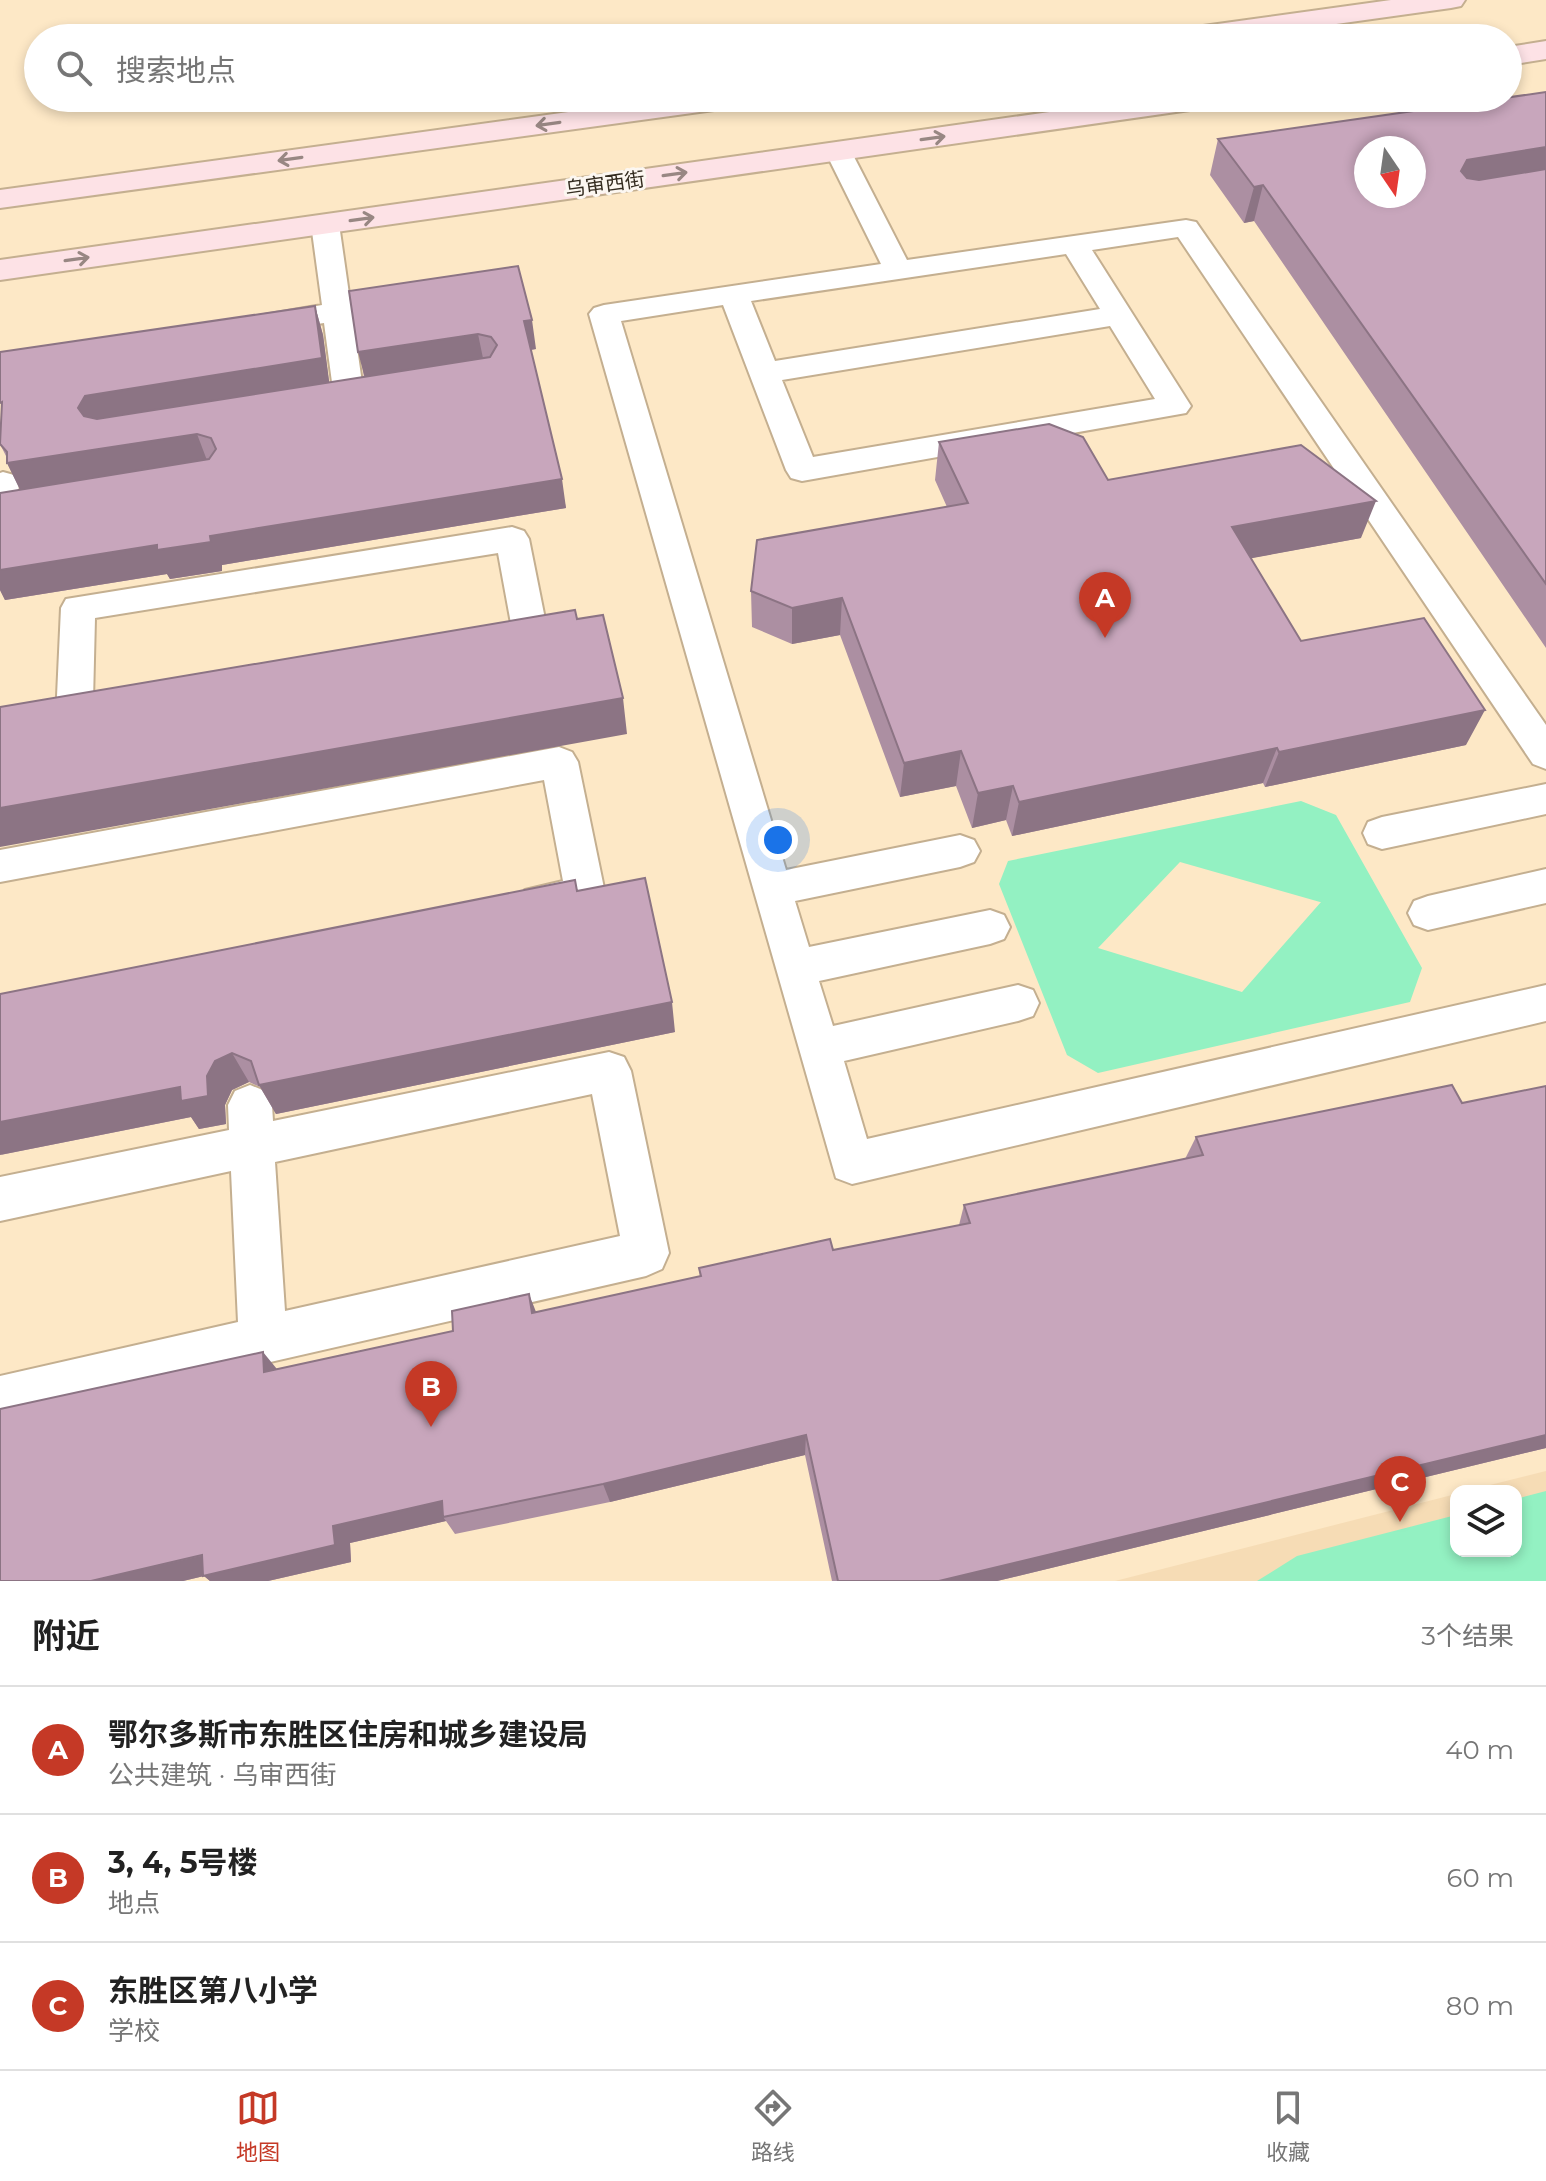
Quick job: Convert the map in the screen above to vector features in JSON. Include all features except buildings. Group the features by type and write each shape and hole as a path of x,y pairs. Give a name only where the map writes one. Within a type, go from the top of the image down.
{"main road":[{"path":"1276,24 1451,0"},
{"path":"1522,54 1546,50"},
{"path":"0,199 634,112"},
{"name":"乌审西街","path":"0,270 1112,112"}],"lane":[{"path":"838,151 898,270"},
{"path":"325,224 349,397"},
{"path":"1546,754 1186,228 604,314 852,1163 1546,1003"},
{"path":"734,295 802,470 1175,406 1074,244"},
{"path":"245,325 424,299"},
{"path":"764,373 1119,315"},
{"path":"0,484 3,483 1,510 60,501"},
{"path":"512,539 531,639 74,718 60,699 78,608 512,539"},
{"path":"0,866 559,762 585,893 508,908"},
{"path":"1382,833 1546,799"},
{"path":"772,889 960,851"},
{"path":"1428,913 1546,886"},
{"path":"795,968 990,927"},
{"path":"818,1048 1018,1003"},
{"path":"0,1199 252,1127 609,1071 646,1253 0,1400"},
{"path":"252,1127 263,1340"}],"shaded area":[{"path":"1546,1471 1546,1581 1115,1581 1450,1496 1450,1557 1522,1557 1522,1485 1490,1485"}],"green space":[{"path":"1301,801 1336,815 1422,968 1410,1002 1098,1073 1067,1055 999,884 1008,861","holes":["1180,862 1321,902 1242,992 1098,948"]},
{"path":"1546,1491 1546,1581 1257,1581 1297,1556 1450,1517 1450,1557 1522,1557 1522,1497"}],"place":[{"name":"鄂尔多斯市东胜区住房和城乡建设局","path":"1105,638"},
{"name":"3, 4, 5号楼","path":"431,1427"},
{"name":"东胜区第八小学","path":"1400,1522"}]}
